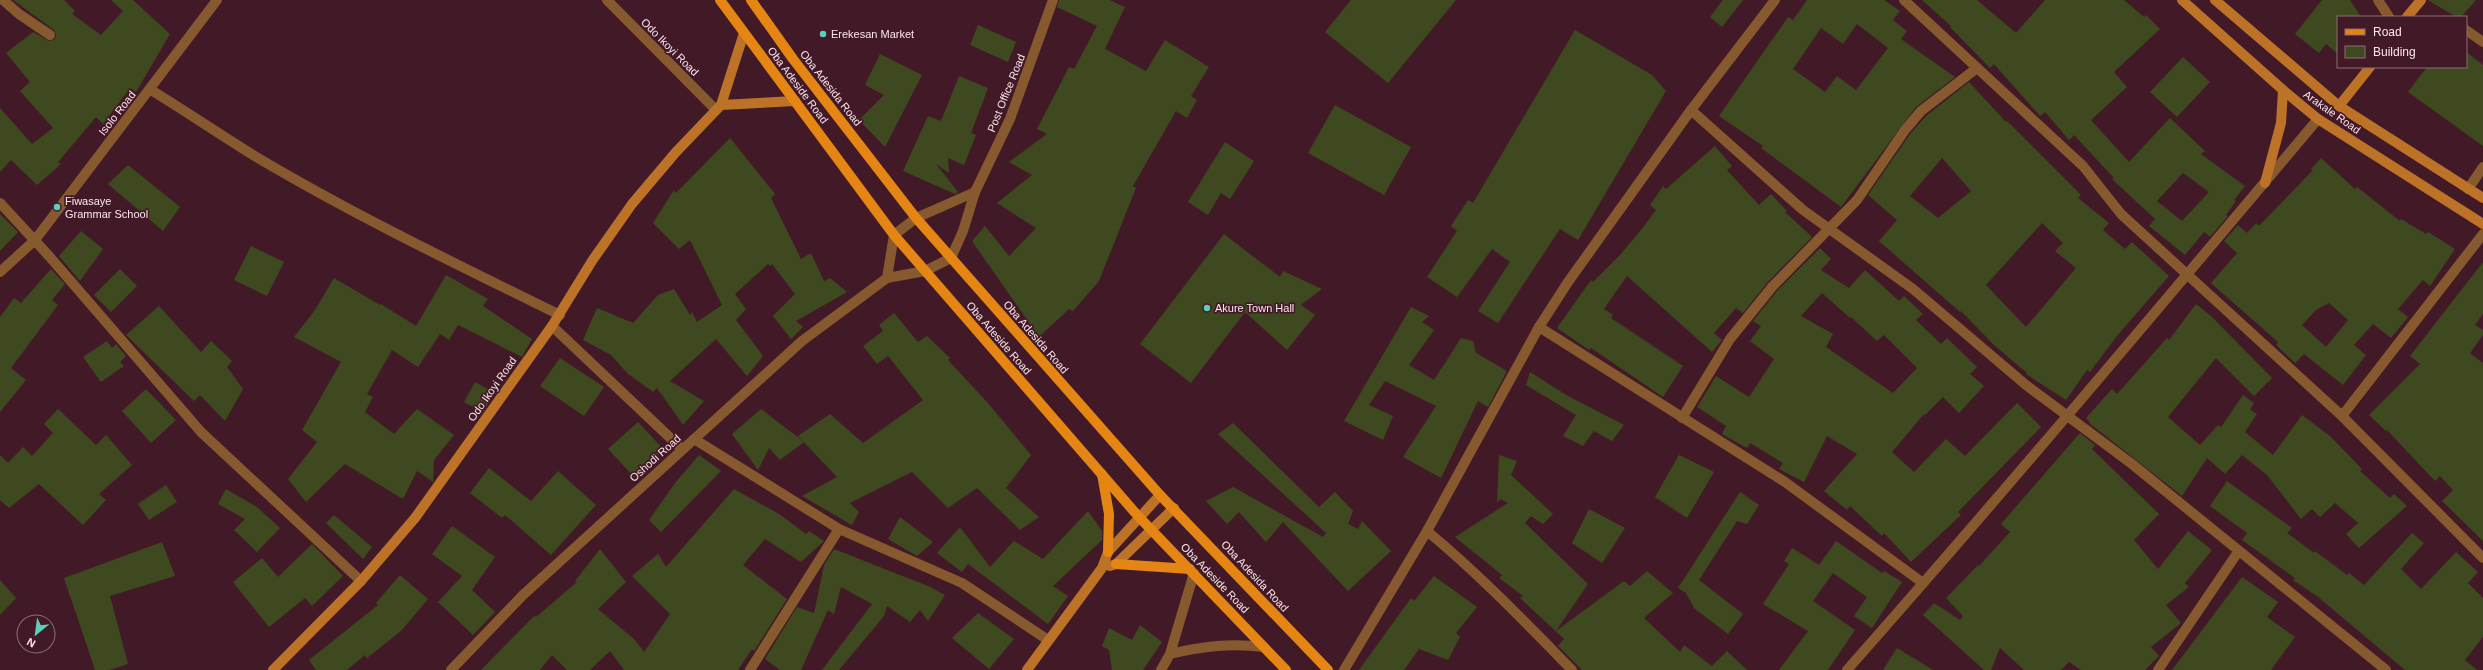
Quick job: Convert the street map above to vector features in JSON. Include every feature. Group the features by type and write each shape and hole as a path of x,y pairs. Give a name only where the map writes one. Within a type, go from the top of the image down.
{"main road":[{"name":"Oba Adeside Road","path":"720,0 894,235 1138,516 1286,670"},
{"name":"Oba Adesida Road","path":"751,0 793,59 916,218 1160,495 1328,670"},
{"name":"Arakale Road","path":"2182,0 2283,90 2318,119 2483,224"},
{"name":"Arakale Road","path":"2215,0 2339,106 2483,198"},
{"path":"2408,16 2421,0"},
{"path":"744,33 719,108 795,101"},
{"path":"2339,106 2369,68"},
{"path":"2265,183 2281,123 2283,90"},
{"name":"Odo Ikoyi Road","path":"273,670 362,581 415,518 552,326 592,261 632,204 676,152 719,108"},
{"path":"1102,474 1108,514 1108,552"},
{"path":"1027,670 1102,568 1108,552 1138,516 1160,495"},
{"path":"1116,564 1174,508"},
{"path":"1102,568 1116,564 1192,571"}],"street":[{"path":"4,0 19,14 50,35"},
{"name":"Isolo Road","path":"0,272 35,240 151,90 217,0"},
{"name":"Odo Ikoyi Road","path":"607,0 719,108"},
{"name":"Post Office Road","path":"951,258 963,231 975,192 1010,119 1053,0"},
{"path":"1344,670 1427,531 1539,327 1568,282 1691,110 1775,0"},
{"path":"1904,0 2083,166 2121,214 2342,416 2483,558"},
{"path":"2378,0 2388,16"},
{"path":"2467,31 2483,42"},
{"path":"1682,418 1730,339 1772,287 1856,200 1905,130 1921,111 1977,68"},
{"path":"151,90 258,158 318,191 426,249 560,314"},
{"path":"1691,110 1803,210 1913,289 2026,385 2066,414 2386,670"},
{"path":"1847,670 1923,584 2066,414 2188,275 2318,119"},
{"path":"2468,189 2483,167"},
{"path":"951,258 925,271 887,278 894,235 916,218 975,192"},
{"path":"0,203 35,240 201,432 362,581"},
{"path":"2342,416 2483,234"},
{"name":"Oshodi Road","path":"451,670 523,595 802,341 887,278"},
{"path":"552,326 682,449"},
{"path":"1539,327 1785,482 1923,584"},
{"path":"694,439 839,529 962,583 1048,640"},
{"path":"750,670 839,529"},
{"path":"1427,531 1502,599 1572,670"},
{"path":"2158,670 2238,552"},
{"path":"1161,670 1170,654 1192,571"},
{"path":"1170,654 1206,646 1228,644 1264,647"}],"building":[{"path":"13,0 64,0 75,11 72,14 101,35 123,11 111,0 133,0 170,34 136,92 130,88 103,124 96,117 58,162 61,164 37,185 11,160 0,172 0,108 32,144 53,128 20,91 30,82 6,53 33,32 49,41 55,39 56,35 54,30"},
{"path":"1059,0 1109,0 1125,7 1105,49 1146,71 1165,40 1209,67 1191,96 1197,100 1187,118 1176,111 1133,186 1136,188 1099,281 1073,311 1069,309 1039,337 972,241 985,226 1009,256 1036,228 997,203 1032,175 1009,162 1047,134 1037,129 1069,67 1074,69 1097,26 1057,7"},
{"path":"1351,0 1456,0 1388,83 1325,32"},
{"path":"1723,0 1743,0 1722,27 1710,17"},
{"path":"1807,0 1884,0 1900,11 1893,20 1907,31 1901,39 1955,77 1916,107 1841,207 1761,148 1763,146 1719,116 1788,17 1793,20","holes":["1857,24 1888,48 1856,90 1837,76 1825,92 1793,69 1821,28 1843,44"]},
{"path":"1922,0 1977,0 2016,33 2045,0 2124,0 2144,17 2146,15 2160,29 2114,72 2127,87 2091,120 2129,162 2170,118 2205,151 2201,154 2245,186 2234,200 2236,201 2226,215 2228,216 2210,237 2204,232 2185,255 2149,226 2155,219 2112,179 2114,178 2074,135 2069,140 2045,112 2040,116 1994,64 1990,68 1950,27 1951,26","holes":["2183,173 2209,192 2182,221 2157,201"]},
{"path":"2322,0 2350,0 2360,16 2337,16 2337,53 2326,44 2319,53 2295,34"},
{"path":"2428,0 2476,0 2462,16 2454,16"},
{"path":"978,25 1016,42 1008,62 970,45"},
{"path":"1575,30 1652,75 1666,91 1578,240 1560,229 1498,323 1478,311 1510,262 1492,249 1457,297 1427,277 1457,231 1451,226 1468,200 1473,203"},
{"path":"2467,53 2483,65 2483,146 2408,92 2426,68 2467,68"},
{"path":"880,54 922,75 885,147 859,120 884,95 865,85"},
{"path":"2183,57 2210,82 2177,117 2150,92"},
{"path":"959,76 988,88 971,133 976,135 964,165 948,158 949,173 936,164 958,192 955,194 903,171 928,116 941,121"},
{"path":"1969,82 2006,122 2007,121 2081,195 2078,198 2109,223 2103,230 2125,249 2132,242 2169,276 2116,337 2090,372 2087,370 2066,400 2026,374 2027,373 1994,345 1961,311 1960,312 1879,241 1897,220 1868,195 1910,134 1926,116","holes":["1942,158 1971,191 1938,218 1910,196","2042,223 2063,243 2055,251 2076,268 2026,327 1986,285"]},
{"path":"1335,105 1411,147 1384,195 1308,153"},
{"path":"730,138 775,194 771,198 801,259 811,253 824,281 830,278 847,292 796,321 803,327 791,339 773,316 795,294 772,264 770,266 768,264 735,294 746,309 736,320 763,356 747,376 716,339 670,381 704,401 683,425 657,388 653,392 628,374 611,355 583,340 597,308 633,323 658,295 674,289 690,315 692,312 697,322 722,305 690,240 679,249 653,223 674,190 676,193"},
{"path":"1225,142 1254,161 1230,199 1221,193 1208,215 1188,202"},
{"path":"1715,146 1732,166 1727,170 1759,205 1771,194 1787,211 1785,212 1812,237 1767,283 1743,313 1736,308 1714,333 1722,340 1712,352 1627,276 1604,309 1613,315 1611,318 1683,366 1663,397 1591,348 1589,350 1557,328 1591,280 1593,282 1620,255 1656,210 1650,205 1663,186 1666,189"},
{"path":"2321,158 2355,189 2357,187 2400,221 2401,219 2426,234 2428,232 2455,249 2430,286 2423,280 2398,309 2408,317 2391,338 2373,324 2354,345 2366,355 2343,385 2304,354 2295,363 2276,345 2278,342 2211,283 2237,253 2224,241 2238,225 2247,233 2256,223 2259,226 2313,170 2311,169","holes":["2329,303 2348,320 2326,347 2302,325 2316,310"]},
{"path":"128,165 180,207 163,231 108,184"},
{"path":"0,214 18,232 0,251"},
{"path":"81,231 103,249 80,281 59,256"},
{"name":"Akure Town Hall","path":"1224,234 1280,277 1283,271 1322,289 1301,305 1315,315 1287,350 1245,312 1191,383 1140,344"},
{"path":"251,246 284,262 267,296 234,280"},
{"path":"1820,248 1831,259 1821,270 1849,288 1865,270 1899,301 1904,296 1923,314 1916,320 1941,344 1947,338 1977,367 1970,374 1984,386 1959,413 1943,397 1925,415 1924,414 1892,452 1914,472 1946,439 1965,456 2017,403 2041,427 1958,512 1961,515 1911,562 1884,533 1882,536 1850,506 1847,510 1824,491 1857,454 1827,436 1804,482 1779,469 1783,463 1750,443 1747,448 1722,434 1726,426 1697,407 1716,376 1749,397 1774,359 1750,341 1761,326 1753,321 1777,291","holes":["1822,293 1850,318 1851,317 1877,341 1884,335 1917,368 1893,393 1826,347 1833,334 1801,316"]},
{"path":"2483,262 2483,314 2475,325 2483,330 2483,335 2470,353 2483,363 2483,541 2442,501 2453,490 2440,476 2435,481 2387,430 2386,431 2369,415 2420,364 2410,356"},
{"path":"51,269 65,284 52,300 58,305 11,368 26,380 0,412 0,317 14,298 21,303"},
{"path":"120,269 137,286 111,312 94,295"},
{"path":"446,275 488,299 483,306 532,339 522,357 458,325 449,340 440,334 418,367 392,350 367,394 373,397 365,412 394,434 417,409 454,435 434,460 433,482 417,471 403,499 345,464 306,502 288,479 317,442 302,430 341,362 294,337 315,310 334,278 380,305 381,304 416,326"},
{"path":"2196,304 2212,317 2272,378 2254,396 2216,358 2168,417 2200,445 2218,425 2221,427 2243,395 2254,403 2250,410 2257,414 2245,432 2273,455 2302,415 2330,436 2362,469 2360,471 2390,498 2394,494 2407,506 2359,548 2346,534 2358,523 2335,503 2320,517 2312,509 2301,519 2267,475 2242,455 2225,474 2207,458 2182,496 2089,423 2090,422 2086,418 2112,389 2117,394 2167,338 2169,340"},
{"path":"159,306 201,352 211,341 232,361 227,367 243,389 225,421 200,395 194,401 126,335"},
{"path":"1411,307 1429,316 1422,322 1434,330 1409,365 1434,380 1461,338 1473,341 1476,353 1507,371 1488,407 1478,401 1441,478 1403,457 1436,406 1385,381 1369,405 1393,416 1383,440 1344,421"},
{"path":"894,313 918,342 927,336 950,358 948,360 987,402 1031,455 1006,488 1039,517 1020,530 977,488 948,508 912,472 850,503 859,512 852,525 802,496 837,477 798,436 830,414 863,443 923,400 888,356 877,364 863,346 883,331 879,325"},
{"path":"107,341 112,348 116,344 126,356 120,362 124,366 101,382 83,357"},
{"path":"560,358 604,387 584,416 540,386"},
{"path":"1530,372 1568,396 1624,425 1612,441 1594,431 1583,446 1563,436 1576,415 1526,385"},
{"path":"475,382 495,393 483,412 464,402"},
{"path":"146,389 176,420 151,443 122,411"},
{"path":"58,409 96,445 106,435 132,465 99,494 106,500 83,525 39,484 9,508 0,500 0,455 8,463 23,447 32,456 53,433 44,424"},
{"path":"761,409 804,442 780,460 769,448 758,470 732,434"},
{"path":"638,422 664,450 634,477 608,449"},
{"path":"1233,423 1319,507 1335,492 1353,511 1348,524 1358,529 1362,521 1391,551 1348,591 1283,522 1266,542 1239,512 1227,524 1206,501 1233,487 1323,537 1326,533 1218,434"},
{"path":"2080,433 2095,445 2092,449 2159,514 2134,540 2158,569 2188,531 2212,550 2185,583 2189,587 2166,605 2181,623 2151,647 2159,656 2145,670 2081,670 2069,662 2061,670 2024,670 2000,648 1991,670 1984,670 1923,615 1934,603 1960,620 1963,616 1946,598 1978,565 1979,566 2010,532 2001,524"},
{"path":"699,455 721,471 661,532 649,520 675,483"},
{"path":"1499,455 1517,461 1511,475 1553,514 1543,524 1531,516 1525,523 1588,584 1556,631 1624,581 1630,586 1647,571 1673,593 1644,618 1680,652 1684,645 1712,666 1727,651 1747,670 1582,670 1558,646 1564,639 1520,598 1523,596 1499,578 1502,575 1455,537 1508,503 1500,499 1497,503"},
{"path":"1679,455 1714,472 1687,518 1655,497"},
{"path":"489,468 531,501 558,471 596,505 551,555 505,515 502,518 470,493"},
{"path":"2227,481 2292,528 2287,533 2314,553 2315,551 2347,575 2349,573 2364,585 2412,533 2424,543 2401,569 2421,589 2456,552 2478,572 2468,583 2483,598 2483,637 2465,660 2477,670 2405,670 2318,597 2293,580 2295,578 2242,540 2247,533 2210,506"},
{"path":"166,485 177,502 149,520 138,504"},
{"path":"226,489 257,507 280,528 257,552 234,530 245,519 218,504"},
{"path":"734,489 779,514 806,534 809,531 824,541 801,562 765,539 743,565 787,599 754,651 752,649 738,670 624,670 610,651 590,670 567,670 552,655 540,670 481,670 535,615 536,617 577,582 575,581 600,549 626,582 598,609 634,639 644,652 670,614 632,576 658,554 666,567"},
{"path":"1740,492 1759,505 1747,524 1737,521 1699,580 1743,614 1728,634 1694,608 1686,593 1678,588"},
{"path":"1589,509 1625,528 1602,563 1572,543"},
{"path":"1088,511 1102,531 1102,540 1053,586 1068,596 1048,624 968,564 962,572 937,553 960,527 990,567 1014,541 1043,559"},
{"path":"334,515 372,547 363,559 326,523"},
{"path":"900,517 933,542 917,556 888,539"},
{"path":"452,526 495,557 472,590 495,612 473,635 438,602 462,576 432,554"},
{"path":"1836,541 1882,573 1884,571 1902,582 1872,628 1854,616 1867,597 1833,573 1813,601 1855,630 1828,670 1779,670 1808,631 1763,604 1789,564 1784,561 1792,548 1819,565"},
{"path":"162,542 175,576 110,596 128,664 109,670 95,670 64,578"},
{"path":"312,544 343,576 312,606 305,598 269,627 233,582 262,558 278,577"},
{"path":"834,549 928,586 945,595 928,621 920,610 910,622 887,606 884,616 839,670 822,670 872,604 841,587 834,614 828,610 801,670 780,670 765,659 797,607 814,613 824,565"},
{"path":"400,575 428,599 401,631 367,658 365,655 347,670 316,670 309,660 378,605 376,603"},
{"path":"1434,576 1477,607 1456,633 1460,637 1448,660 1419,649 1404,670 1359,670 1411,598 1414,601"},
{"path":"2242,577 2278,602 2267,617 2295,637 2271,670 2172,670"},
{"path":"0,580 16,598 0,615"},
{"path":"978,613 1014,639 989,669 952,638"},
{"path":"1140,625 1162,642 1143,670 1112,670 1109,650 1102,646 1109,628 1132,640"},
{"path":"1897,648 1933,670 1883,670"}],"place":[{"name":"Erekesan Market","path":"823,34"},
{"name":"Fiwasaye Grammar School","path":"57,207"},
{"name":"Akure Town Hall","path":"1207,308"}]}
